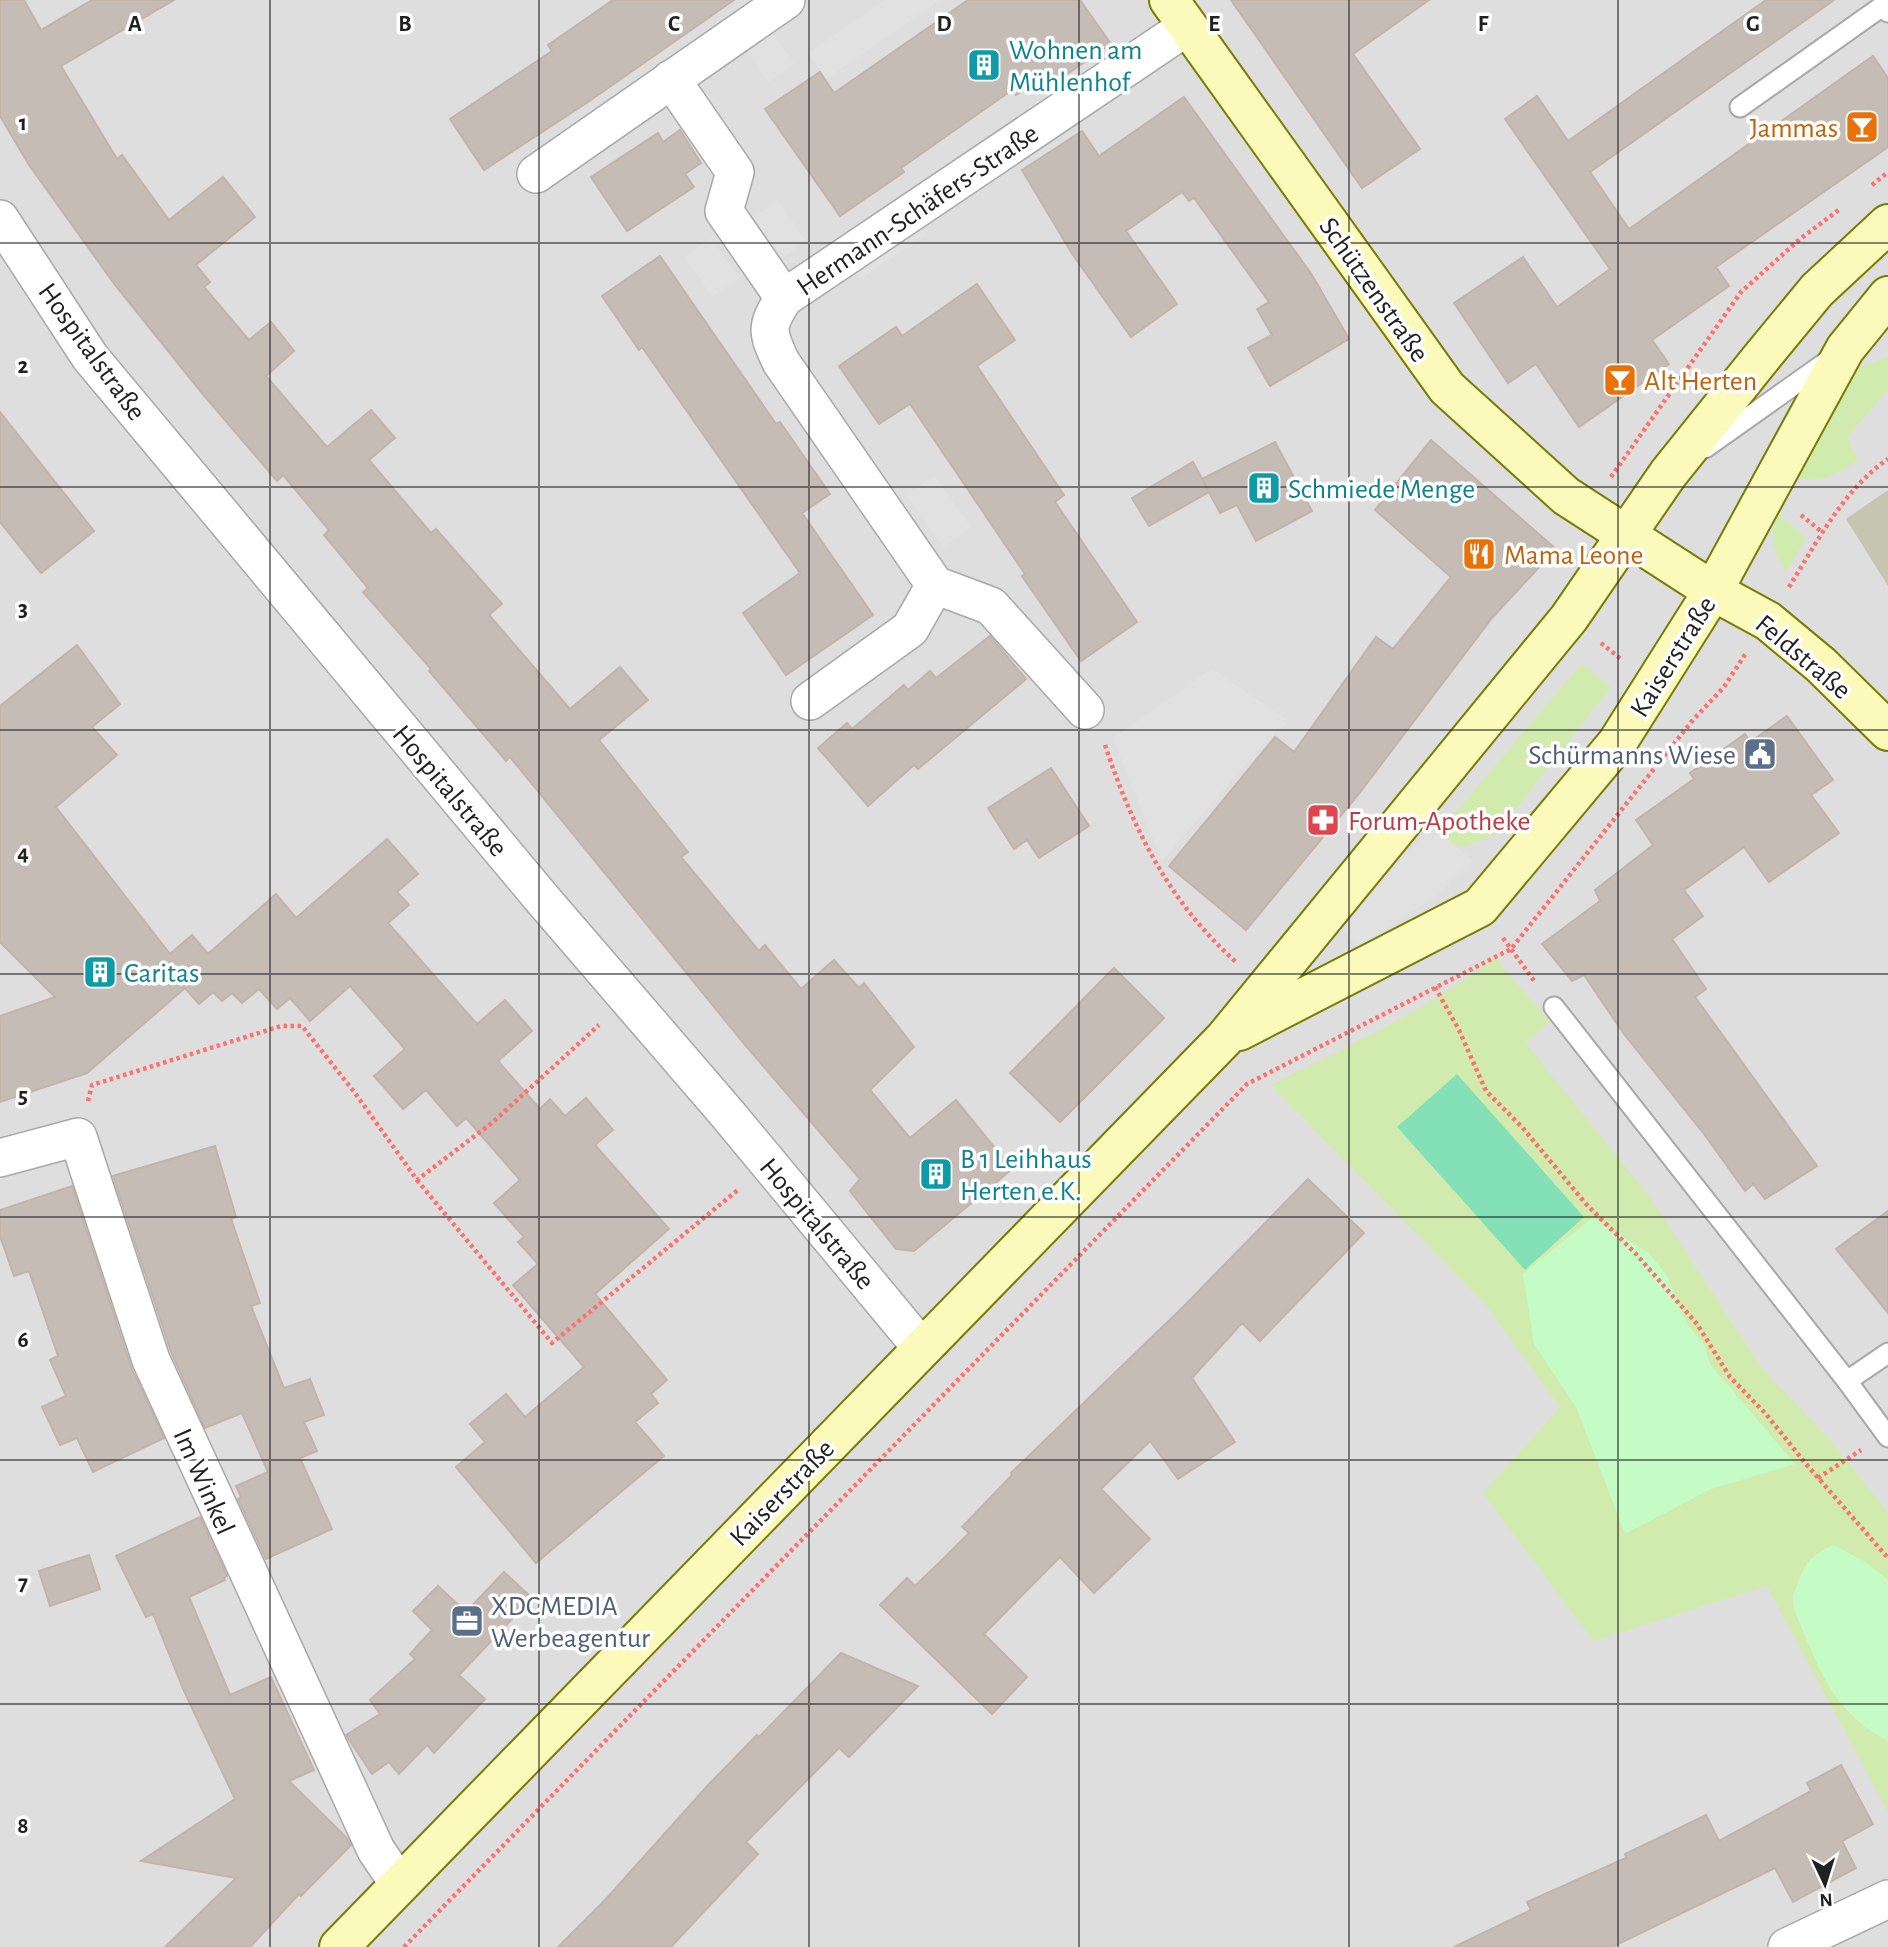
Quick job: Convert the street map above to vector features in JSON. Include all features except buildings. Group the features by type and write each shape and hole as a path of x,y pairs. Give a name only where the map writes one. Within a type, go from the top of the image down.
{"main road":[{"name":"Schützenstraße","path":"1178,13 1447,388 1566,496 1713,591"},
{"name":"Kaiserstraße","path":"339,1947 1224,1039 1569,618 1668,474 1817,290 1888,224"},
{"name":"Kaiserstraße","path":"1224,1039 1479,907 1617,743 1713,591 1845,349 1888,296"},
{"name":"Feldstraße","path":"1713,591 1768,621 1821,665 1888,731"}],"street":[{"path":"536,174 786,0"},
{"name":"Hermann-Schäfers-Straße","path":"935,585 781,362 771,340 771,318 784,298 1178,13"},
{"name":"Hermann-Schäfers-Straße","path":"671,79 735,172 724,211 784,298"},
{"name":"Hospitalstraße","path":"0,219 90,357 921,1348"},
{"path":"810,701 910,629 935,585 991,606 1093,721"},
{"path":"0,1158 78,1138"},
{"name":"Im Winkel","path":"78,1138 151,1360 376,1850 399,1884"},
{"path":"1787,1947 1888,1899"}],"lane":[{"path":"1740,107 1884,5 1888,12"},
{"path":"1845,349 1888,321"},
{"name":"Kaiserstraße","path":"1668,474 1845,349"},
{"path":"1554,1007 1887,1435"},
{"path":"1847,1381 1888,1353"}],"path":[{"path":"404,1947 1247,1084 1511,949 1692,721 1655,686 1569,618"},
{"path":"1093,721 1138,831 1178,898 1222,949 1266,988"},
{"path":"1479,907 1554,1007"},
{"path":"1435,987 1459,1030 1486,1091 1522,1127 1586,1204 1636,1254 1696,1324 1730,1377 1766,1414 1888,1558"},
{"path":"417,1180 493,1122 629,999"},
{"path":"78,1138 92,1085 281,1026 302,1026 355,1093 417,1180 552,1343 769,1164"},
{"path":"1818,1478 1887,1435"}],"shaded area":[{"path":"0,0 1888,0 1888,1947 0,1947"},
{"path":"885,0 940,0 826,79 808,53"},
{"path":"772,32 794,64 768,82 747,51"},
{"path":"778,201 806,241 779,260 751,220"},
{"path":"917,221 926,235 862,278 853,264"},
{"path":"711,238 739,278 712,297 684,257"},
{"path":"934,475 971,527 943,547 906,495"},
{"path":"1888,490 1888,586 1846,519"},
{"path":"1212,669 1290,722 1271,735 1162,861 1113,738"},
{"path":"1432,828 1474,861 1434,897 1358,948 1337,925"}],"green space":[{"path":"1888,357 1888,389 1847,437 1858,460 1819,479 1802,478 1792,474 1843,383 1860,367"},
{"path":"1777,513 1806,538 1786,572 1774,544"},
{"path":"1582,663 1611,687 1496,835 1464,847 1455,845 1438,833"},
{"path":"1495,958 1550,1022 1525,1042 1649,1196 1761,1367 1830,1440 1888,1512 1888,1812 1767,1586 1593,1641 1483,1493 1560,1407 1484,1303 1271,1085 1414,1011"},
{"path":"1457,1074 1584,1217 1525,1270 1397,1127"},
{"path":"1592,1218 1649,1253 1667,1276 1688,1325 1704,1344 1710,1364 1795,1464 1711,1489 1625,1534 1577,1409 1534,1344 1523,1274"},
{"path":"1833,1545 1866,1562 1888,1580 1888,1741 1857,1720 1835,1696 1818,1667 1795,1611 1793,1595 1804,1568 1815,1555"}],"place":[{"name":"Wohnen am Mühlenhof","path":"984,65"},
{"name":"Jammas","path":"1862,127"},
{"name":"Alt Herten","path":"1620,380"},
{"name":"Schmiede Menge","path":"1264,488"},
{"name":"Mama Leone","path":"1479,554"},
{"name":"Schürmanns Wiese","path":"1760,754"},
{"name":"Forum-Apotheke","path":"1323,820"},
{"name":"Caritas","path":"100,972"},
{"name":"B 1 Leihhaus Herten e.K.","path":"936,1174"},
{"name":"XDCMEDIA Werbeagentur","path":"467,1621"}]}
